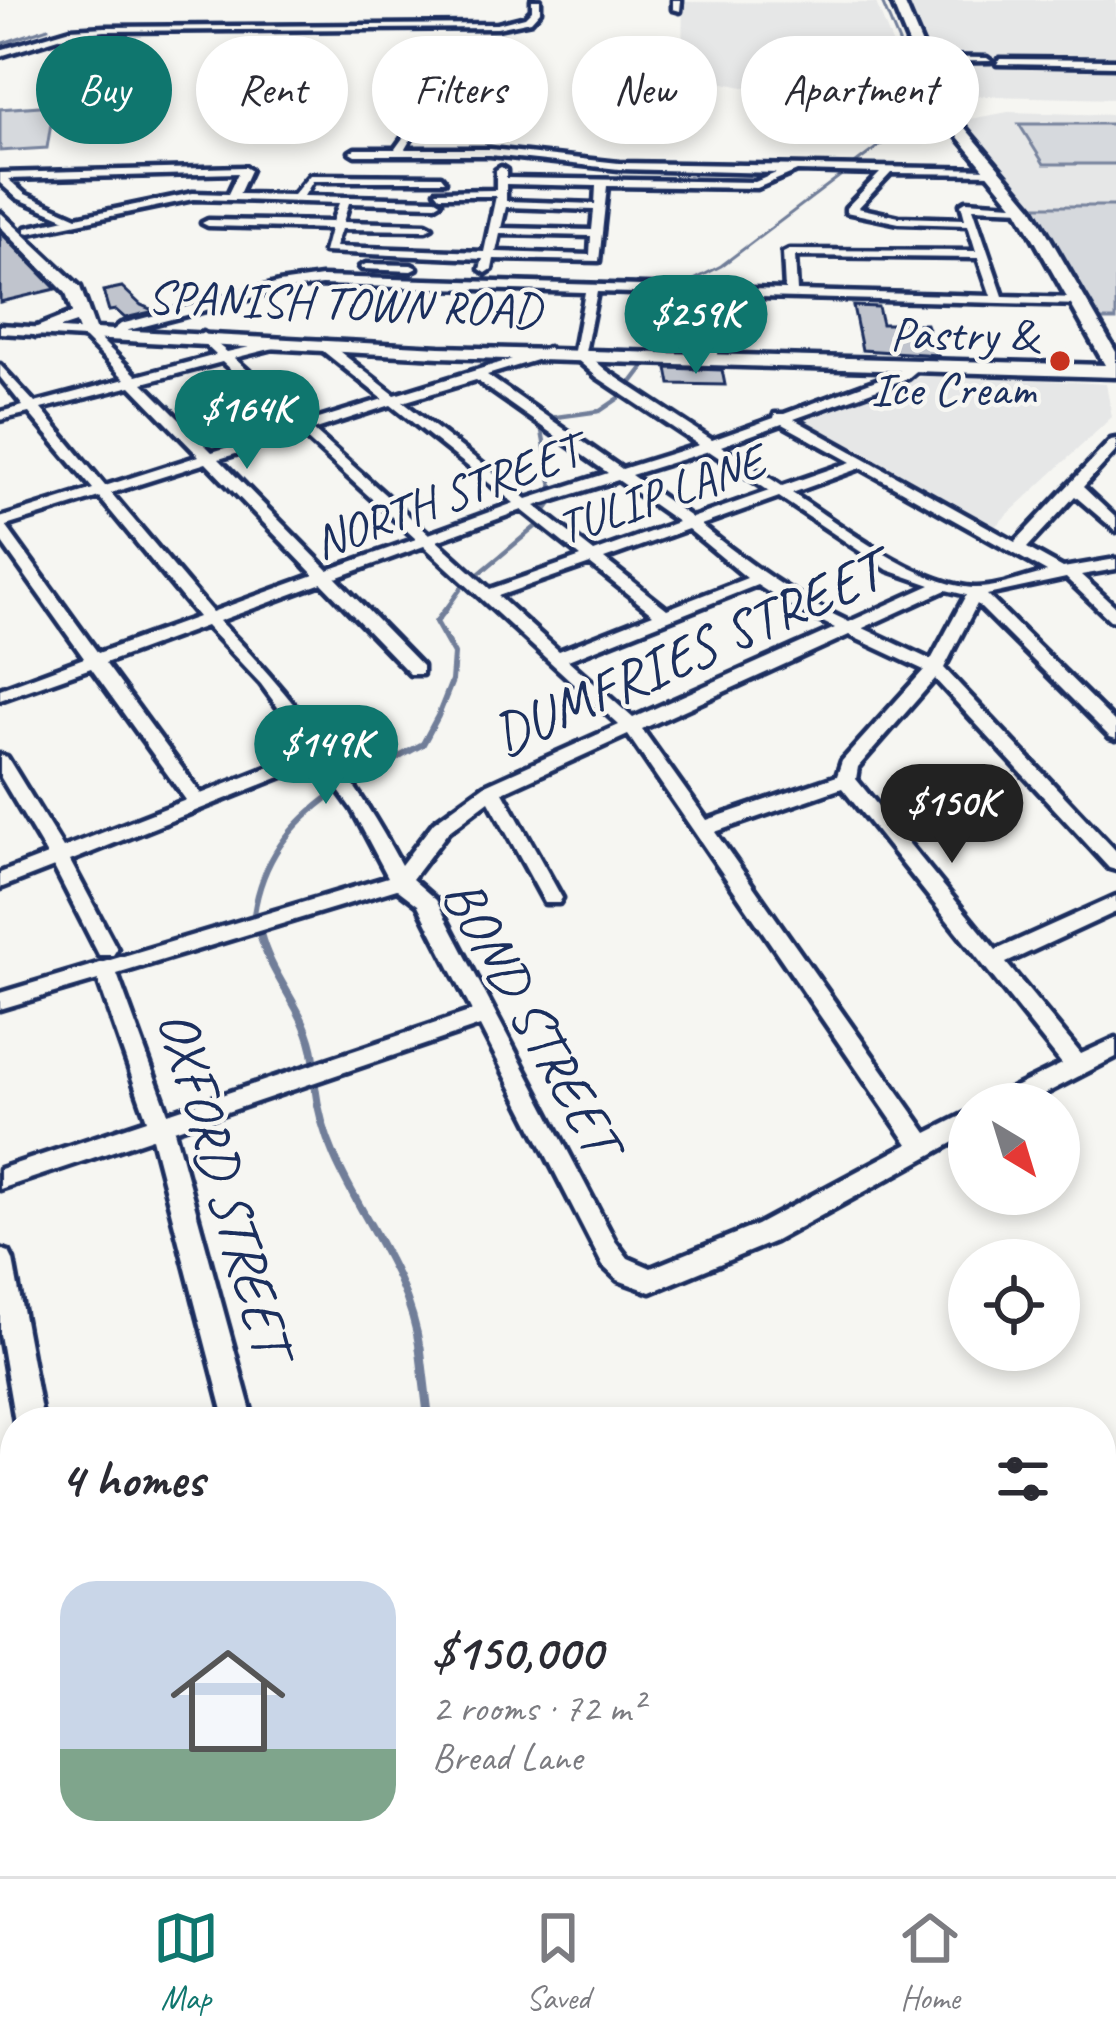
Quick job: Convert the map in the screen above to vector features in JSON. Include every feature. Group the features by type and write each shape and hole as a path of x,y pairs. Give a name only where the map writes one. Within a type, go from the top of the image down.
{"street":[{"path":"0,53 71,32 105,29 398,31 508,25 534,15 536,0"},
{"path":"897,0 911,36"},
{"path":"979,61 986,61"},
{"path":"1000,62 1116,64"},
{"path":"399,151 403,144"},
{"path":"355,152 482,144 676,167 996,172"},
{"path":"972,144 1024,206 1116,370"},
{"path":"296,199 310,178 501,187 602,182 763,184 790,169 793,162 818,155 844,161"},
{"path":"0,176 244,170 232,197"},
{"path":"889,170 850,210 899,220 970,222"},
{"path":"0,176 49,212 78,219"},
{"path":"366,201 370,178"},
{"path":"366,267 489,256 595,259 602,182"},
{"path":"30,230 185,197 366,201 440,185"},
{"path":"412,263 440,185"},
{"path":"501,187 598,207"},
{"path":"482,285 501,187"},
{"path":"345,200 328,250 412,263 482,285 1078,302"},
{"path":"0,204 83,284 97,330"},
{"path":"998,300 966,204 1024,206"},
{"path":"0,217 74,291 132,380 416,670"},
{"path":"208,223 426,227"},
{"path":"496,231 598,232"},
{"path":"791,293 789,253 982,255"},
{"path":"554,287 559,257"},
{"path":"0,329 125,328 279,287 412,263"},
{"path":"591,290 578,353 894,567 945,585"},
{"path":"711,356 712,292"},
{"name":"SPANISH TOWN ROAD","path":"97,330 322,344 1116,370"},
{"path":"203,338 630,725 922,1145 948,1132"},
{"path":"0,416 282,342"},
{"path":"322,344 663,614"},
{"path":"197,802 0,526 103,489 391,400 482,377 548,352"},
{"name":"NORTH STREET","path":"0,695 525,504 709,446 903,375 916,364"},
{"name":"BOND STREET","path":"0,369 210,621 268,680 360,806 400,881 426,900 617,1266 630,1278 651,1280 766,1233 922,1145"},
{"path":"482,377 692,525 758,579 846,628 935,669 1116,862"},
{"path":"780,417 1065,573 1116,616"},
{"path":"1017,549 1116,444"},
{"name":"TULIP LANE","path":"488,596 860,464"},
{"path":"1076,489 1116,526"},
{"path":"702,829 846,780 860,752 935,669 975,593 1116,564"},
{"path":"560,657 758,579"},
{"name":"DUMFRIES STREET","path":"400,881 440,827 492,789 945,585 975,593"},
{"path":"975,593 1116,734"},
{"path":"0,881 321,754"},
{"name":"OXFORD STREET","path":"0,761 59,858 106,961 160,1126 236,1407"},
{"path":"846,780 1077,1066"},
{"path":"492,789 552,898"},
{"path":"0,1001 106,961 400,881"},
{"path":"992,961 1116,903"},
{"path":"0,1179 487,1015"},
{"path":"1044,1083 1116,1047"},
{"path":"0,1260 25,1407"}],"shaded area":[{"path":"902,0 1116,0 1116,99 979,96 979,36 918,36"},
{"path":"683,2 876,3 889,36 741,36 741,87 717,82 717,36 682,36"},
{"path":"36,106 36,144 48,144 47,148 0,151 0,109"},
{"path":"1008,112 1116,115 1116,206 1035,206 979,143 979,117"},
{"path":"1019,124 1116,124 1116,164 1044,164"},
{"path":"1035,206 1116,206 1116,320 1097,320"},
{"path":"931,373 1106,384 1112,417 989,532 797,422"}],"building":[{"path":"0,232 56,289 0,302"},
{"path":"122,287 155,311 125,318 116,310 109,311 103,291"},
{"path":"853,306 878,307 882,324 926,324 938,355 862,350"},
{"path":"667,368 722,370 725,385 670,384"}],"waterway":[{"path":"881,0 896,36"},
{"path":"0,44 48,28"},
{"path":"852,166 882,144"},
{"path":"690,288 692,281 721,266 844,173"},
{"path":"654,350 663,315 689,295"},
{"path":"630,385 649,360"},
{"path":"549,418 600,411 625,394"},
{"path":"541,425 552,487"},
{"path":"544,513 552,502"},
{"path":"480,573 540,523"},
{"path":"444,612 462,587"},
{"path":"357,780 423,744 438,716 452,681 454,654 436,622 446,609"},
{"path":"254,914 271,860 304,817 334,793"},
{"path":"259,929 261,936"},
{"path":"260,933 305,1026 314,1059"},
{"path":"315,1086 334,1155 399,1280 420,1350"},
{"path":"420,1347 427,1407"}],"place":[{"name":"Pastry & Ice Cream","path":"1060,361"}]}
